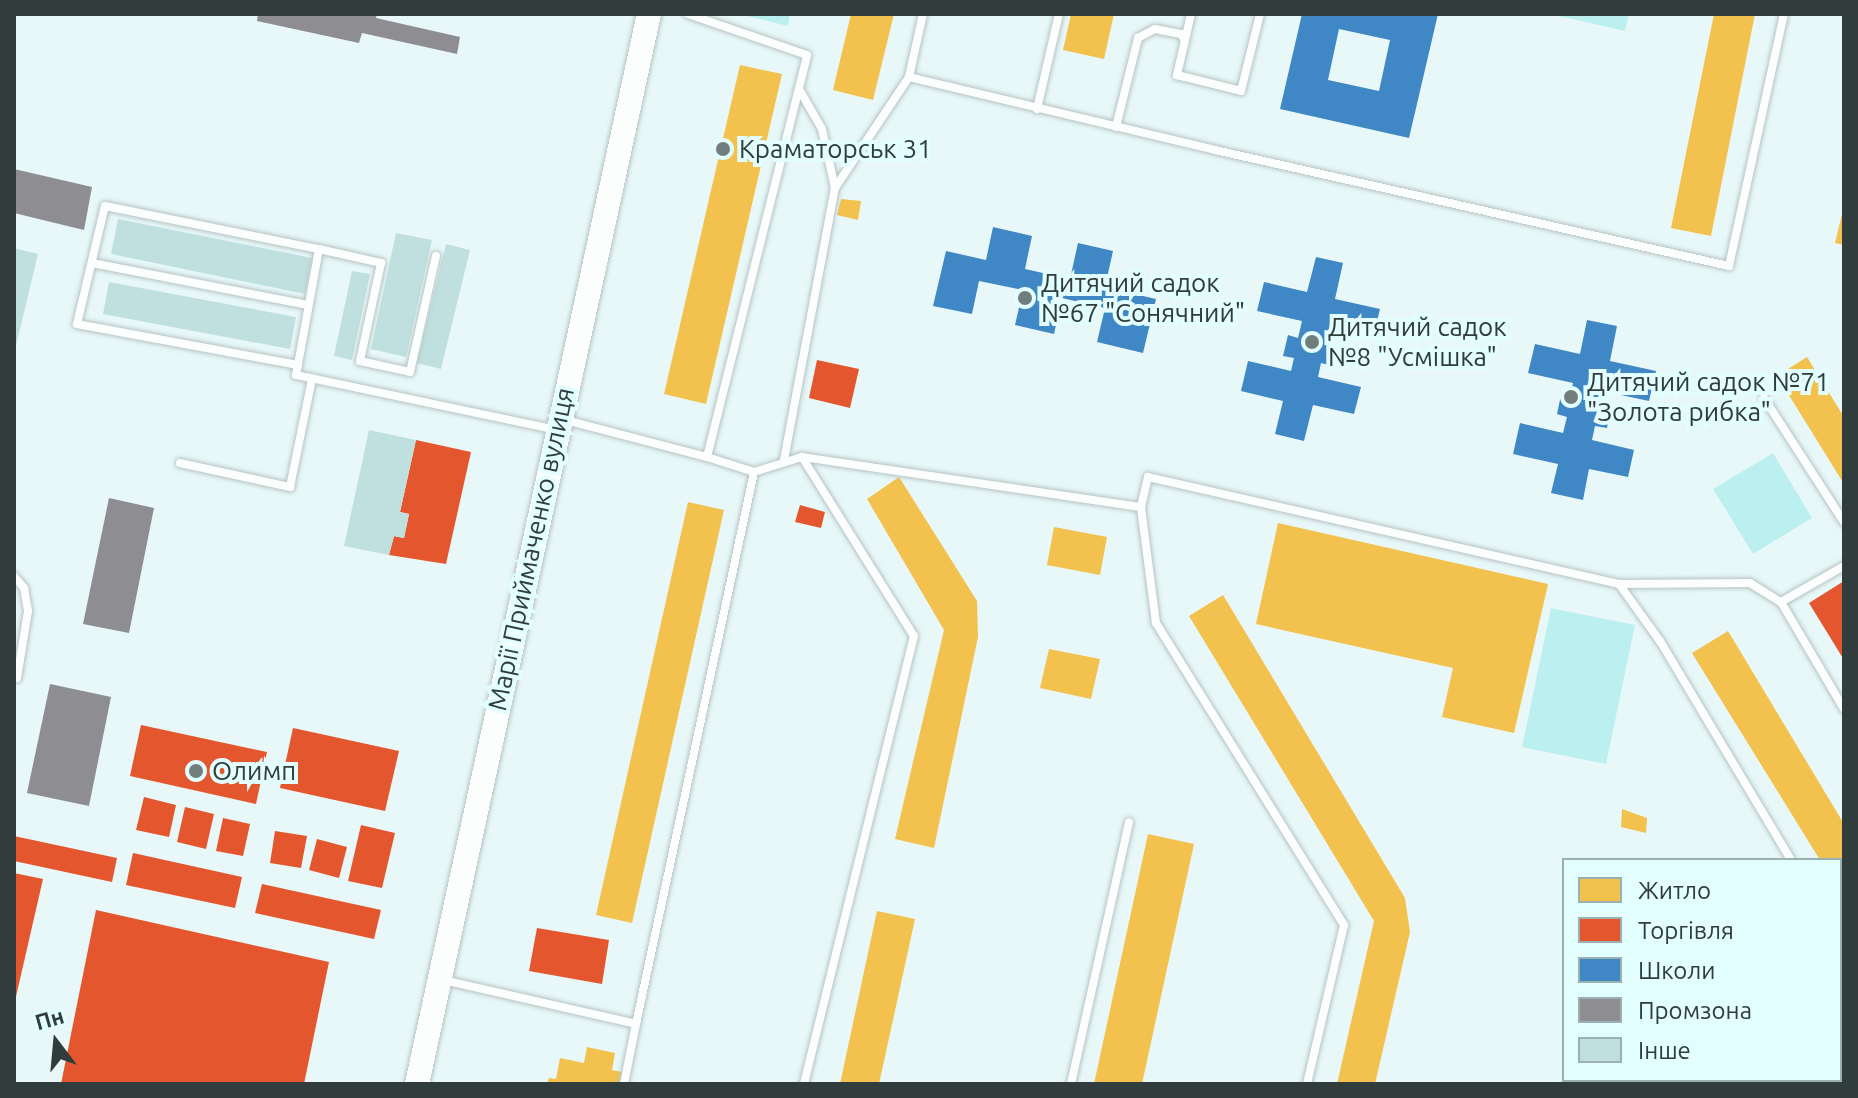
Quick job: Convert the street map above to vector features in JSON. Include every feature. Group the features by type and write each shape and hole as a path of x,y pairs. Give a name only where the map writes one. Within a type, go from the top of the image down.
{"street":[{"name":"Марії Приймаченко вулиця","path":"417,1084 649,14"}],"lane":[{"path":"688,14 807,55 707,457"},
{"path":"835,188 909,77 923,14"},
{"path":"1037,109 1059,14"},
{"path":"1191,14 1177,75 1241,91 1260,14"},
{"path":"909,77 1037,109 1729,266 1784,14"},
{"path":"1116,127 1138,38 1155,29 1185,34"},
{"path":"784,460 835,188 822,129 799,88"},
{"path":"298,365 77,324 105,206 381,263 360,361 410,372 436,256"},
{"path":"319,249 296,375 558,424 707,457 754,472 784,460 802,457 1141,507"},
{"path":"92,263 308,305"},
{"path":"180,463 290,487 312,379"},
{"path":"1764,398 1844,522"},
{"path":"802,457 914,636 804,1084"},
{"path":"624,1084 754,472"},
{"path":"1307,1084 1344,925 1156,623 1141,507 1148,477 1619,584 1750,583 1781,602 1844,709"},
{"path":"1781,602 1844,566"},
{"path":"14,576 24,588 28,611 17,678"},
{"path":"1619,584 1660,641 1790,858"},
{"path":"1071,1084 1129,822"},
{"path":"439,979 636,1024"}],"shaded area":[{"path":"739,14 790,14 788,26"},
{"path":"1551,14 1629,14 1625,31"},
{"path":"1773,453 1812,518 1753,554 1713,489"},
{"path":"1551,608 1635,625 1606,764 1522,747"}],"building: Житло":[{"path":"851,14 894,14 873,100 833,90"},
{"path":"1071,14 1114,14 1104,59 1063,50"},
{"path":"1714,14 1755,14 1711,236 1671,228"},
{"path":"740,65 782,74 706,404 664,394"},
{"path":"841,199 861,201 858,220 837,215"},
{"path":"1844,210 1844,245 1835,243"},
{"path":"1807,357 1844,417 1844,484 1777,376"},
{"path":"899,477 977,601 978,637 934,848 895,839 944,630 867,499"},
{"path":"688,502 724,510 632,923 596,915"},
{"path":"1278,523 1548,584 1514,733 1442,717 1453,668 1256,624"},
{"path":"1054,527 1107,537 1100,575 1047,565"},
{"path":"1223,595 1405,898 1410,932 1375,1084 1337,1084 1374,921 1189,616"},
{"path":"1728,631 1844,824 1844,899 1842,858 1819,858 1692,653"},
{"path":"1049,649 1100,659 1091,699 1040,688"},
{"path":"1622,809 1647,818 1646,833 1621,827"},
{"path":"1148,834 1194,844 1142,1084 1094,1084"},
{"path":"1843,900 1844,1045 1842,1044"},
{"path":"877,911 915,919 879,1084 840,1084"},
{"path":"587,1047 615,1053 612,1070 622,1072 619,1084 547,1084 549,1078 556,1079 560,1058 584,1063"},
{"path":"1578,1082 1620,1082 1620,1084"}],"building: Торгівля":[{"path":"817,360 859,369 850,408 809,398"},
{"path":"416,440 471,452 446,564 389,555 394,536 404,538 409,514 400,512"},
{"path":"800,505 825,512 821,528 795,522"},
{"path":"1844,581 1844,660 1809,603"},
{"path":"141,725 267,752 256,804 130,776"},
{"path":"293,728 399,751 385,811 280,788"},
{"path":"144,797 176,805 169,837 136,830"},
{"path":"185,807 214,814 206,849 177,842"},
{"path":"223,818 250,824 243,856 216,851"},
{"path":"361,825 395,833 382,888 348,881"},
{"path":"275,831 307,836 301,868 270,863"},
{"path":"14,836 117,858 112,882 14,861"},
{"path":"317,839 347,847 339,878 309,870"},
{"path":"133,853 242,877 235,908 126,885"},
{"path":"14,873 43,879 15,1001 14,1001"},
{"path":"262,884 381,910 374,939 255,913"},
{"path":"96,910 329,962 304,1084 61,1084"},
{"path":"537,928 609,940 602,984 529,971"}],"building: Школи":[{"path":"1302,14 1438,14 1409,138 1280,109","holes":["1339,29 1390,40 1379,91 1328,80"]},
{"path":"993,227 1032,236 1025,269 1070,279 1078,243 1113,251 1105,287 1156,299 1143,353 1097,342 1105,308 1062,298 1054,334 1015,325 1023,290 979,281 972,314 933,306 946,251 986,260"},
{"path":"1316,257 1343,263 1335,299 1380,309 1373,338 1330,328 1326,344 1333,346 1329,365 1321,363 1318,377 1361,387 1354,414 1313,405 1304,441 1275,434 1283,401 1241,391 1248,361 1291,371 1294,358 1283,356 1288,335 1298,338 1302,321 1257,311 1264,282 1307,292"},
{"path":"1587,320 1617,326 1610,361 1656,371 1649,401 1602,391 1598,407 1611,409 1607,428 1595,426 1592,440 1634,450 1628,477 1589,469 1583,500 1551,493 1558,464 1513,454 1520,423 1563,433 1567,417 1557,414 1561,395 1570,397 1573,383 1528,373 1535,344 1580,354"}],"building: Промзона":[{"path":"258,14 377,14 376,18 460,37 457,54 362,33 359,43 257,21"},
{"path":"14,169 92,187 84,230 14,213"},
{"path":"109,498 154,508 129,633 83,624"},
{"path":"50,684 111,697 89,806 27,793"}],"building: Інше":[{"path":"118,219 312,258 305,294 111,254"},
{"path":"396,233 432,240 406,357 371,349"},
{"path":"446,244 470,250 441,369 417,363"},
{"path":"14,248 38,254 15,350 14,350"},
{"path":"352,271 370,274 352,360 334,356"},
{"path":"109,282 296,317 290,349 103,314"},
{"path":"369,430 416,440 400,512 409,514 404,538 394,536 389,555 344,546"}],"place":[{"name":"Краматорськ 31","path":"723,149"},
{"name":"Дитячий садок №67 \"Сонячний\"","path":"1025,298"},
{"name":"Дитячий садок №8 \"Усмішка\"","path":"1312,342"},
{"name":"Дитячий садок №71 \"Золота рибка\"","path":"1571,397"},
{"name":"Олимп","path":"196,771"}]}
